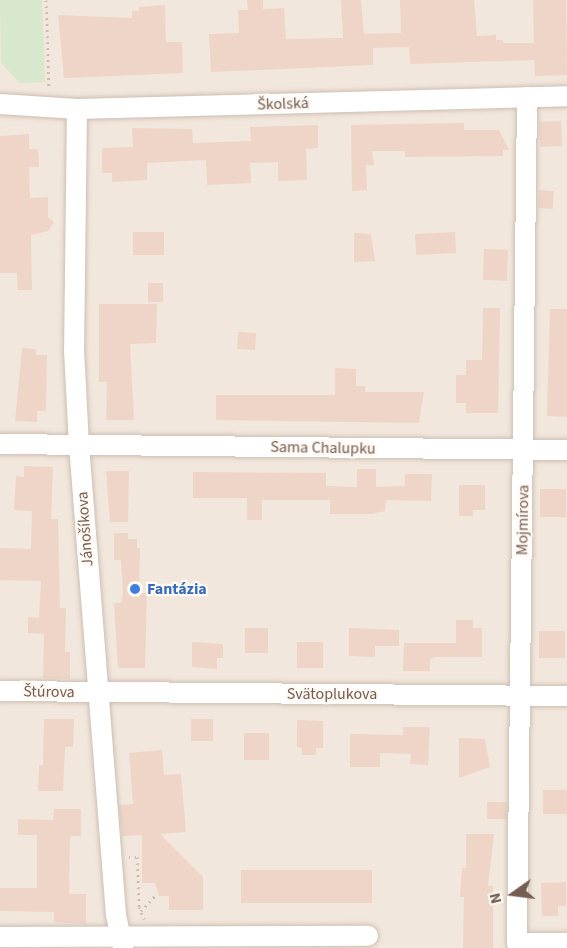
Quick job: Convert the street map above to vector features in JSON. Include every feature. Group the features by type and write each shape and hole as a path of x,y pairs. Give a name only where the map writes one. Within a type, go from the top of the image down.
{"street":[{"name":"Školská","path":"0,104 76,109 567,96"},
{"name":"Mojmírova","path":"527,97 517,943 567,943"},
{"name":"Jánošíkova","path":"76,109 74,350 79,445 111,858 122,943"},
{"name":"Sama Chalupku","path":"0,444 567,450"},
{"name":"Štúrova","path":"0,691 98,692"},
{"name":"Svätoplukova","path":"98,692 567,696"},
{"path":"0,936 122,943 146,935 368,936"}],"path":[{"path":"46,0 49,96"},
{"path":"111,858 137,857 140,865 141,911 146,935"},
{"path":"141,911 157,894"}],"shaded area":[{"path":"0,0 567,0 567,948 0,948"}],"green space":[{"path":"0,0 42,0 45,82 20,83 1,63"}],"building":[{"path":"247,0 263,0 263,9 284,8 286,39 343,38 341,0 361,0 364,34 401,33 400,0 474,0 477,36 496,35 496,40 503,40 503,43 534,43 533,0 566,0 567,75 535,76 534,60 410,64 409,47 373,48 373,65 211,72 209,34 239,33 238,10 248,10"},
{"path":"165,5 166,42 182,42 183,73 64,78 58,15 132,18 132,11 139,11 139,7"},
{"path":"561,121 562,146 540,147 539,122"},
{"path":"464,123 464,130 499,130 509,150 503,150 503,156 405,157 405,151 372,151 374,165 366,165 367,190 352,191 351,125"},
{"path":"318,125 318,148 306,149 307,180 278,181 278,162 250,163 251,183 207,185 206,160 147,163 147,180 112,182 112,173 102,173 102,148 133,147 132,128 192,129 193,143 251,141 250,127"},
{"path":"29,134 29,149 38,149 39,167 29,167 30,198 48,197 48,217 54,222 48,231 31,235 32,290 18,290 17,273 0,273 0,136"},
{"path":"539,190 554,191 553,209 538,208"},
{"path":"133,232 164,232 164,255 133,255"},
{"path":"455,232 456,253 416,255 415,234"},
{"path":"354,233 371,234 375,261 354,262"},
{"path":"484,249 508,250 507,281 483,280"},
{"path":"148,283 163,283 163,302 148,302"},
{"path":"99,304 157,304 156,343 130,344 134,420 106,420 107,382 99,382"},
{"path":"483,308 500,308 498,413 466,413 466,403 456,403 456,375 466,375 466,360 482,360"},
{"path":"550,309 567,309 567,417 547,416"},
{"path":"238,332 256,333 255,350 237,349"},
{"path":"22,348 36,349 36,355 47,355 46,411 37,411 37,422 15,421"},
{"path":"335,368 356,369 356,386 365,386 365,392 424,392 419,423 216,420 216,395 335,395"},
{"path":"24,466 53,467 51,519 58,519 60,608 66,608 65,652 70,652 70,679 43,678 44,634 28,633 28,617 39,618 41,581 0,580 0,548 31,549 32,511 14,510 16,476 24,477"},
{"path":"357,469 376,469 376,487 405,486 405,474 432,474 431,501 386,500 385,511 372,514 330,514 330,500 262,500 262,520 247,520 247,498 193,498 193,472 326,473 326,486 357,487"},
{"path":"106,471 129,471 128,522 110,522"},
{"path":"459,485 485,485 485,510 473,510 473,516 459,516"},
{"path":"540,489 566,489 566,517 540,517"},
{"path":"114,533 128,533 128,539 137,539 137,548 140,548 139,593 147,593 145,668 118,668 114,603 121,603 123,592 121,560 114,560"},
{"path":"456,620 473,620 473,628 482,628 482,657 436,657 430,659 430,671 403,671 404,643 456,643"},
{"path":"245,628 268,628 268,653 245,653"},
{"path":"349,628 399,630 399,646 375,646 375,657 349,656"},
{"path":"539,631 565,631 565,658 539,658"},
{"path":"192,642 223,644 223,658 217,658 217,669 192,667"},
{"path":"297,642 323,642 323,668 297,668"},
{"path":"44,719 74,719 73,747 65,747 63,791 38,791 39,765 43,765"},
{"path":"191,719 213,719 213,741 191,741"},
{"path":"297,720 323,721 323,748 316,748 316,755 302,755 302,748 297,747"},
{"path":"403,727 430,727 428,765 410,764 411,754 380,753 380,767 350,767 350,734 403,735"},
{"path":"244,733 269,733 269,760 244,760"},
{"path":"459,738 485,739 490,767 459,778"},
{"path":"162,750 164,775 181,774 186,832 160,834 203,877 203,910 169,910 169,896 159,896 155,883 142,883 142,835 122,836 119,805 133,804 129,753"},
{"path":"543,790 567,790 567,814 543,814"},
{"path":"487,802 507,802 507,819 487,819"},
{"path":"54,809 81,809 81,836 70,836 69,894 86,894 86,924 54,922 54,912 0,911 0,888 37,888 37,835 18,835 18,819 53,820"},
{"path":"466,834 494,834 488,886 493,886 493,948 463,948 464,897 460,897 462,868 466,868"},
{"path":"241,870 372,870 372,903 241,903"},
{"path":"566,882 566,906 558,906 558,916 542,916 541,883"}],"place":[{"name":"Fantázia","path":"135,589"}]}
